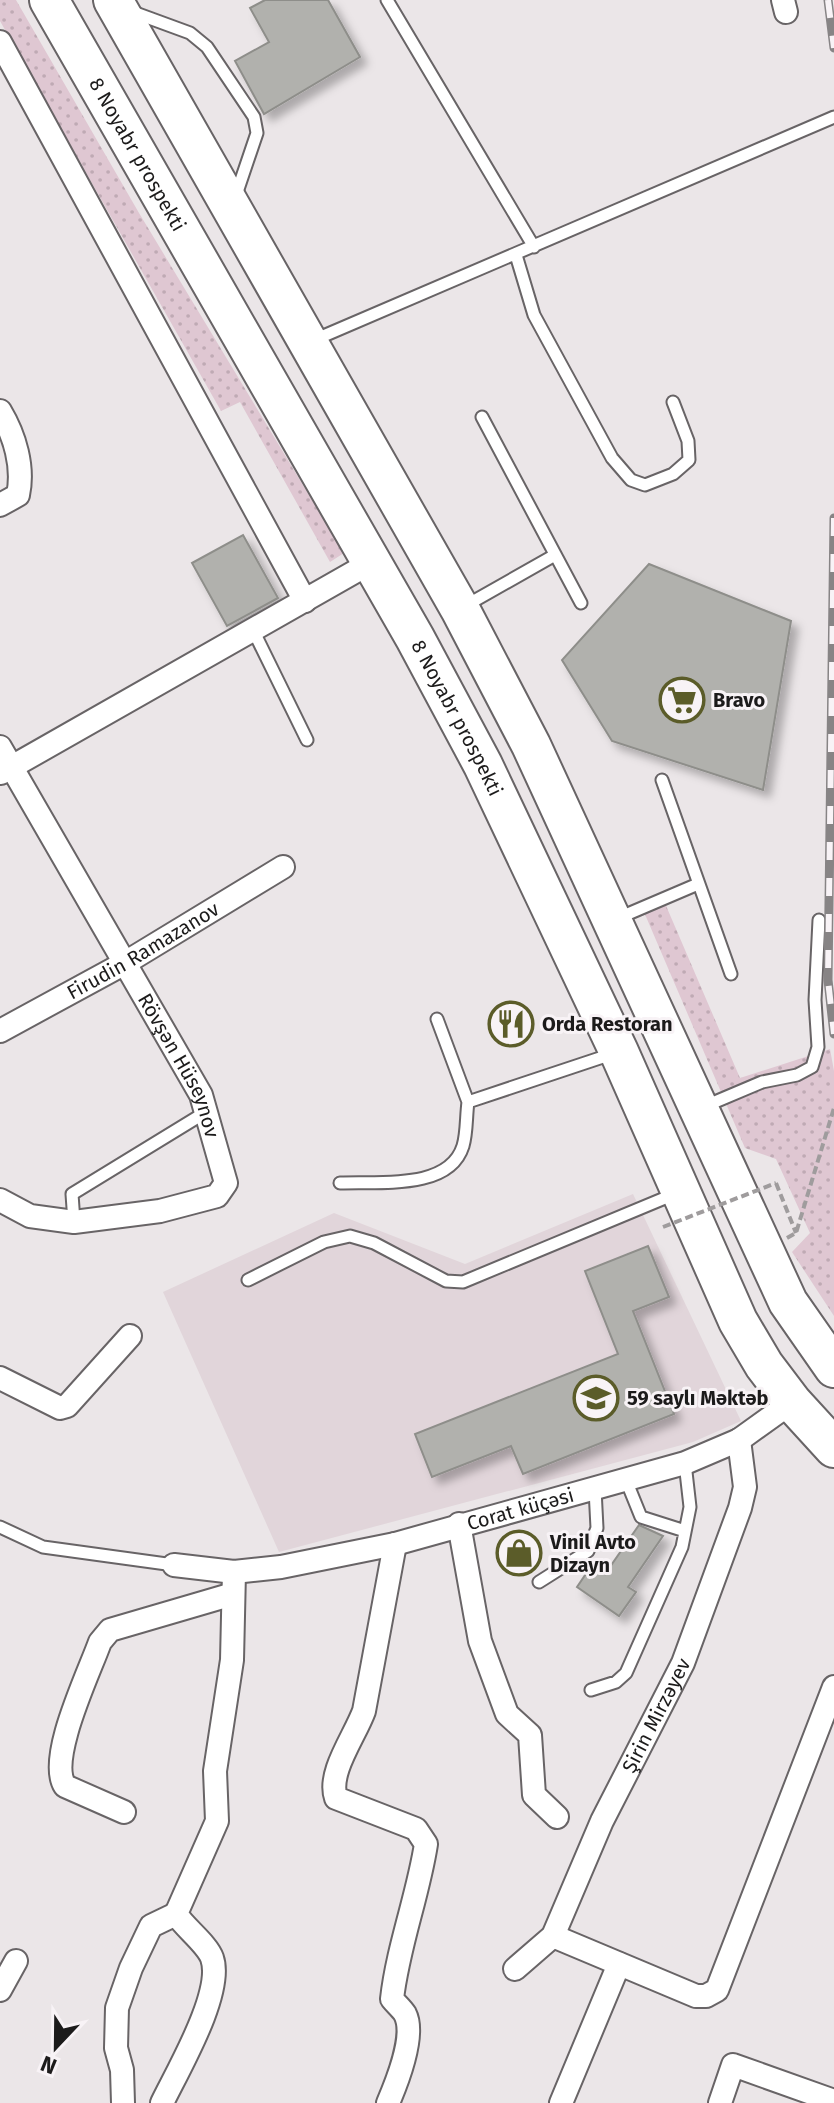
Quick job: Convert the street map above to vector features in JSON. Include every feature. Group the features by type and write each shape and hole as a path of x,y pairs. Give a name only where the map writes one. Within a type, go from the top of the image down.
{"highway":[{"name":"8 Noyabr prospekti","path":"49,0 372,562 483,765 619,1052 738,1321 764,1365 792,1402 834,1448"},
{"path":"114,2 231,210 310,341 460,609 531,745 699,1109 780,1242 788,1302 834,1368"},
{"path":"372,562 418,536"}],"street":[{"path":"0,42 305,601"},
{"path":"0,411 11,428 22,477 18,495 0,505"},
{"path":"4,762 253,630 372,562"},
{"name":"Rövşən Hüseynov","path":"0,1200 30,1216 74,1222 160,1211 217,1196 226,1183 201,1095 4,762"},
{"name":"Firudin Ramazanov","path":"0,1031 125,963 283,867"},
{"path":"0,1378 60,1408 67,1406 130,1336"},
{"name":"Corat küçəsi","path":"174,1565 233,1583 281,1567 395,1544 685,1463 739,1440 792,1402"},
{"name":"Şirin Mirzəyev","path":"515,1969 553,1936 602,1821 683,1663 740,1508 745,1487 739,1440"},
{"path":"459,1524 480,1641 507,1714 530,1735 534,1795 557,1817"},
{"path":"388,2103 409,2033 406,2016 392,1999 395,1973 420,1880 426,1844 416,1829 336,1798 332,1787 340,1761 364,1711 395,1544"},
{"path":"123,2103 122,2070 116,2048 117,2008 151,1926 176,1914 217,1821 215,1771 232,1660 233,1583 110,1630 100,1642 61,1749 60,1779 65,1786 124,1812"},
{"path":"553,1936 696,1996 706,1996 717,1990 834,1687"},
{"path":"162,2103 204,2014 215,1974 211,1954 176,1914"},
{"path":"0,1990 16,1961"},
{"path":"561,2103 619,1964"},
{"path":"720,2103 733,2065 834,2101"}],"lane":[{"path":"387,0 534,247"},
{"path":"114,2 190,33 207,47 254,117 257,133 231,210"},
{"path":"310,341 834,117"},
{"path":"516,255 534,315 612,458 631,480 645,485 673,474 689,460 688,441 673,402"},
{"path":"482,417 581,603"},
{"path":"460,609 555,555"},
{"path":"253,630 307,740"},
{"path":"662,780 731,974"},
{"path":"612,921 698,884"},
{"path":"699,1109 762,1082 797,1075 812,1067 818,1047 815,1000 819,920"},
{"path":"340,1183 421,1180 442,1173 463,1148 468,1102 437,1019"},
{"path":"468,1102 619,1052"},
{"path":"74,1222 72,1194 206,1112"},
{"path":"248,1280 324,1242 350,1236 374,1243 446,1281 463,1282 681,1191"},
{"path":"591,1690 616,1682 626,1673 682,1547 690,1507 685,1463"},
{"path":"626,1480 641,1517 685,1531"},
{"path":"539,1582 588,1551 597,1528 595,1489"},
{"path":"0,1527 43,1547 174,1565"}],"path":[{"path":"780,1242 834,1108"},
{"path":"663,1227 776,1183 780,1242"}],"shaded area":[{"path":"0,0 16,0 139,213 344,553 330,562 240,402 221,411 0,21"},
{"path":"664,901 740,1078 830,1049 834,1071 834,1316 792,1252 810,1233 776,1159 745,1148 644,912"},
{"path":"633,1194 741,1421 693,1442 279,1552 163,1292 334,1213 465,1264"}],"building":[{"path":"265,0 328,0 360,57 264,114 235,61 269,42 250,8"},
{"path":"243,535 278,598 227,626 192,563"},
{"name":"Bravo","path":"649,564 791,621 763,790 612,741 562,660"},
{"path":"648,1246 669,1297 633,1311 674,1414 523,1474 511,1446 432,1477 415,1434 618,1354 585,1271"},
{"path":"639,1525 663,1536 628,1587 636,1592 619,1616 577,1587 592,1565 605,1574"}],"railway":[{"path":"828,0 834,48"},
{"path":"834,518 828,980 834,1034"}],"place":[{"name":"Bravo","path":"682,700"},
{"name":"Orda Restoran","path":"511,1024"},
{"name":"59 saylı Məktəb","path":"596,1398"},
{"name":"Vinil Avto Dizayn","path":"519,1553"}]}
